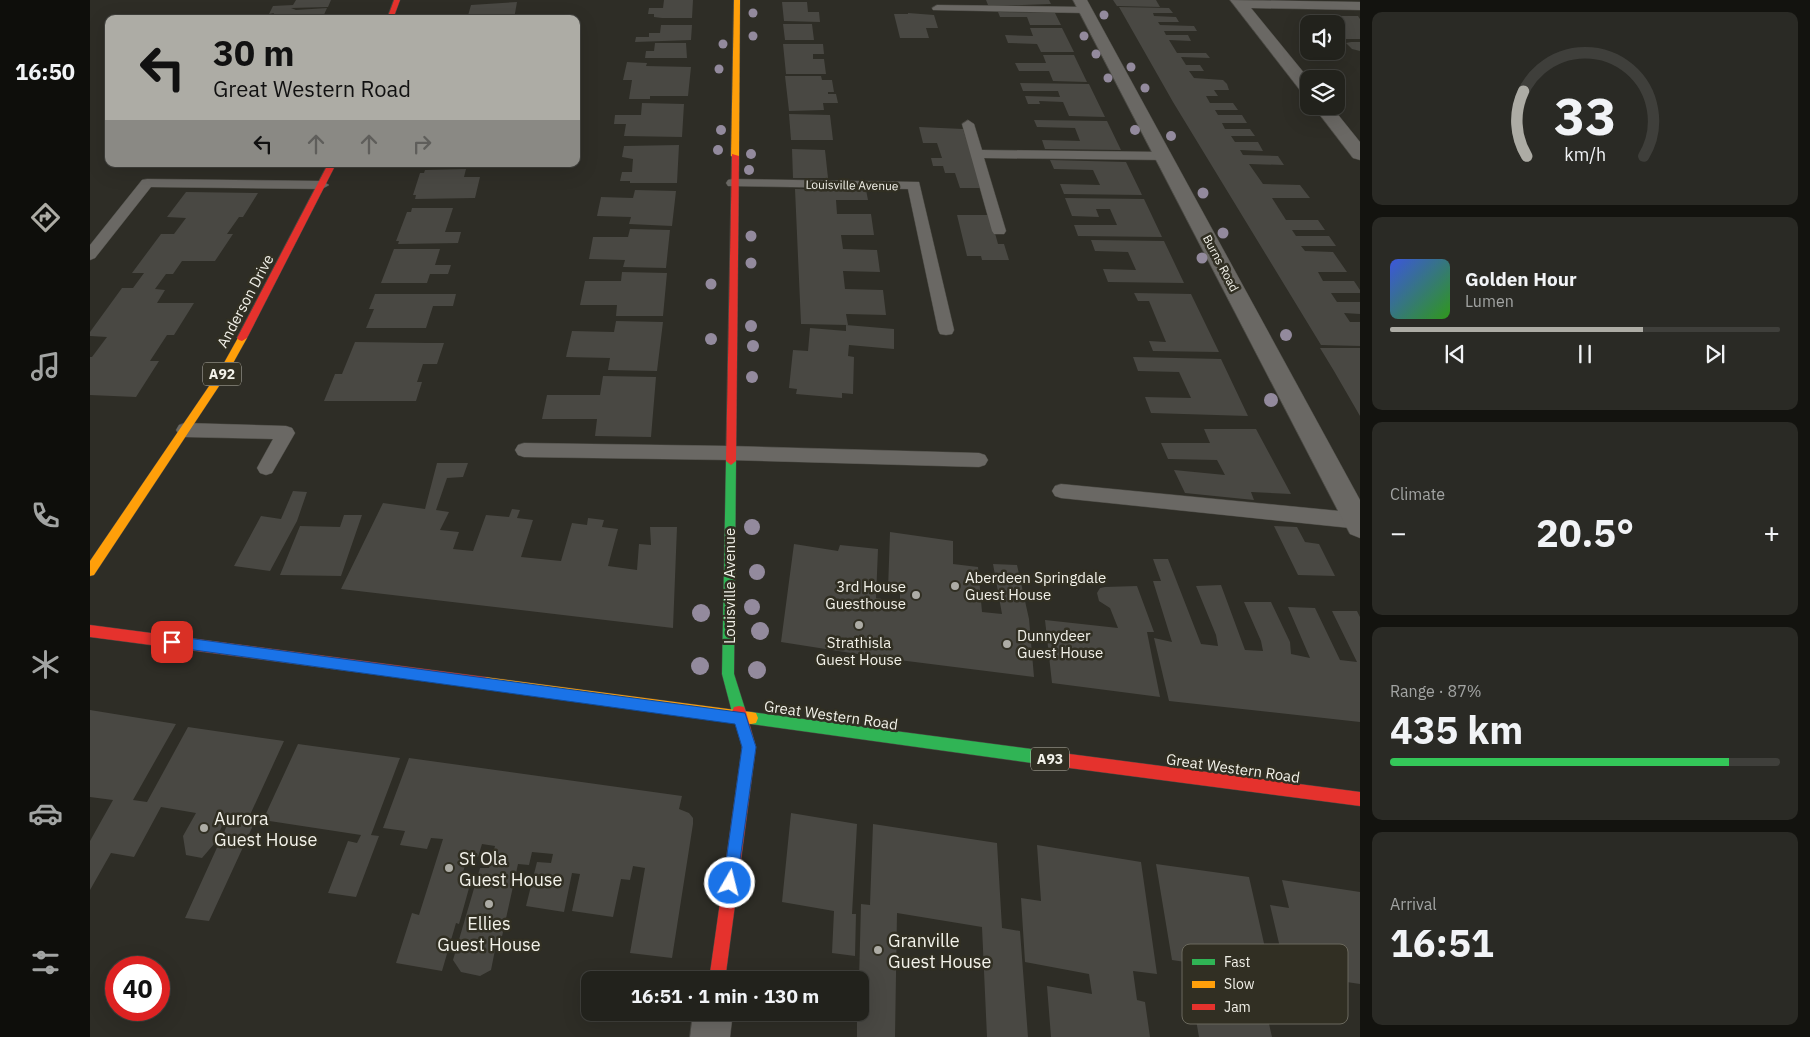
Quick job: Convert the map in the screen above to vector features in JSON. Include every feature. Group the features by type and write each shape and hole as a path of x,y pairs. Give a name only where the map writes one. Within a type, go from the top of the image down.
{"main road":[{"path":"391,15 397,0"},
{"name":"Louisville Avenue","path":"718,971 749,747 728,674 737,0"},
{"name":"Anderson Drive","path":"90,571 224,372 331,167"},
{"name":"Great Western Road","path":"90,631 1360,800"}],"street":[{"path":"1238,2 1360,6"},
{"path":"1238,2 1300,79"},
{"name":"Burns Road","path":"1083,5 1359,522"},
{"path":"1329,115 1360,154"},
{"path":"710,1037 712,1021"}],"lane":[{"path":"937,8 1083,5"},
{"path":"968,124 999,231"},
{"path":"977,154 1164,156"},
{"path":"90,255 147,183 322,185"},
{"name":"Louisville Avenue","path":"734,183 914,186 946,330"},
{"path":"185,430 286,433 266,468"},
{"path":"524,450 730,453 979,460"},
{"path":"1061,491 1359,522"}],"building":[{"path":"296,0 331,0 328,7 291,8 296,10 327,8 324,15 269,14 273,6 293,5"},
{"path":"664,0 693,0 692,18 662,18 654,17 654,14 648,14 649,8 663,8"},
{"path":"986,0 1049,0 1051,4 991,6 988,5"},
{"path":"1113,0 1156,0 1160,7 1117,6"},
{"path":"517,2 515,15 468,15 471,5"},
{"path":"782,2 807,2 808,12 819,12 820,22 784,21"},
{"path":"1119,7 1169,8 1173,13 1153,13 1154,16 1176,17 1179,22 1158,22 1160,25 1194,26 1197,31 1164,31 1166,35 1188,35 1191,41 1169,40 1177,53 1206,53 1210,58 1181,57 1186,65 1200,65 1204,71 1189,71 1194,78 1223,80 1227,84 1229,90 1214,90 1218,96 1206,96 1210,103 1233,103 1238,110 1215,110 1218,115 1242,115 1247,123 1222,123 1225,129 1250,129 1255,136 1231,136 1235,142 1258,142 1263,151 1240,150 1243,155 1278,156 1284,165 1249,164 1263,184 1300,185 1310,198 1272,198 1286,220 1318,220 1325,230 1292,230 1296,236 1329,236 1336,246 1301,246 1305,251 1333,252 1347,272 1318,272 1323,281 1354,281 1360,290 1360,293 1331,293 1337,302 1360,302 1360,314 1344,313 1350,322 1360,322 1360,346 1321,345 1173,102"},
{"path":"998,12 1055,13 1061,25 1030,25 1027,17 1000,17"},
{"path":"894,14 934,15 938,28 926,28 929,38 900,38"},
{"path":"1345,16 1358,16 1360,19 1360,39 1345,39"},
{"path":"783,24 812,24 814,40 785,40"},
{"path":"661,25 692,25 691,40 635,42 636,37 649,37 649,33 660,33"},
{"path":"1030,28 1062,28 1074,52 1041,52 1037,44 1008,43 1005,35 1033,36"},
{"path":"1360,42 1360,51 1352,49 1346,43"},
{"path":"655,43 686,43 687,58 645,58 646,51 654,51"},
{"path":"783,44 823,44 824,54 813,54 813,59 824,59 826,74 786,74"},
{"path":"1043,55 1074,55 1087,82 1053,81 1049,71 1019,71 1015,63 1046,63"},
{"path":"627,62 647,63 646,66 691,67 688,96 650,96 650,99 629,99 632,80 623,80"},
{"path":"785,76 821,76 822,80 832,80 834,92 828,92 828,94 836,94 838,103 823,103 824,110 789,111"},
{"path":"1020,83 1089,84 1105,117 1069,116 1063,102 1039,101 1040,104 1028,104 1025,96 1060,97 1058,91 1023,91"},
{"path":"642,103 684,104 682,137 624,136 626,124 614,124 615,115 641,115"},
{"path":"789,114 830,115 833,140 791,140"},
{"path":"1034,120 1107,121 1121,150 1045,149 1042,140 1080,141 1075,128 1037,127"},
{"path":"919,127 963,129 982,188 960,188 955,173 945,173 943,166 933,166 931,158 942,158 937,143 923,143"},
{"path":"679,145 677,183 630,183 630,181 620,181 622,172 632,172 633,159 622,157 624,146"},
{"path":"792,149 825,150 828,178 793,178"},
{"path":"1050,160 1126,162 1142,195 1064,194 1060,184 1100,185 1093,170 1054,169"},
{"path":"466,169 464,177 480,177 475,198 415,199 416,195 413,195 420,173 424,173 425,170"},
{"path":"795,189 866,190 868,200 836,200 837,214 871,214 874,235 841,235 843,249 877,250 880,272 843,271 845,289 883,290 886,315 846,314 848,325 801,324"},
{"path":"635,190 676,191 672,226 629,224 631,217 597,216 601,197 633,198"},
{"path":"186,192 258,193 243,217 239,217 227,234 233,234 215,261 182,261 173,274 166,274 155,289 165,290 157,303 194,303 174,335 167,335 150,361 159,361 136,397 90,395 90,357 92,357 107,337 90,336 90,332 122,288 133,288 144,273 132,273 161,234 174,234 186,218 167,217"},
{"path":"1065,198 1144,199 1162,237 1078,236 1074,225 1117,225 1110,209 1096,209 1099,217 1072,216"},
{"path":"412,208 453,208 445,232 461,232 458,243 398,244 399,241 396,241 407,212 411,212"},
{"path":"957,215 990,215 998,244 1004,244 1009,260 982,260 981,256 967,256"},
{"path":"630,229 670,230 666,268 623,267 625,260 589,259 593,237 628,237"},
{"path":"1091,240 1164,241 1184,283 1108,282 1103,269 1136,270 1128,252 1095,251"},
{"path":"394,249 440,249 435,265 451,265 448,274 430,274 427,283 381,283"},
{"path":"622,272 667,273 663,316 616,316 617,305 580,305 585,281 621,281"},
{"path":"1134,293 1191,294 1219,352 1153,351 1149,341 1166,342 1149,301 1138,301"},
{"path":"375,294 456,294 453,306 433,306 426,328 366,328 374,309 369,309"},
{"path":"616,321 663,322 657,371 608,370 610,358 566,357 572,331 614,332"},
{"path":"846,325 894,329 894,349 849,345 848,356 854,357 853,394 842,393 842,398 796,394 797,389 789,388 793,350 808,351 810,328 846,331"},
{"path":"355,342 444,343 437,364 423,364 417,382 422,382 416,401 324,401 335,374 342,374"},
{"path":"1320,348 1360,348 1360,416 1334,371"},
{"path":"1133,357 1221,359 1248,416 1151,413 1145,397 1191,398 1179,372 1138,371"},
{"path":"603,376 656,377 651,437 595,436 597,419 542,419 547,395 600,395"},
{"path":"1204,429 1256,429 1291,494 1251,492 1254,500 1185,493 1174,470 1225,475 1217,460 1168,459 1161,443 1210,443"},
{"path":"437,463 468,463 463,477 447,478 436,510 449,512 440,530 459,532 453,549 473,551 486,515 509,517 512,509 520,510 517,518 533,520 521,557 561,561 572,523 587,525 588,518 604,520 602,527 618,529 608,566 637,570 639,544 651,545 650,527 677,527 673,628 341,589 383,503 425,509"},
{"path":"293,491 307,492 297,521 270,571 234,566 261,516 281,519"},
{"path":"344,515 362,515 341,576 280,575 300,526 340,527"},
{"path":"1274,526 1297,527 1305,542 1319,544 1335,576 1298,575"},
{"path":"890,532 953,541 953,564 978,567 982,612 1002,614 993,564 1017,565 1029,619 1034,677 883,658 781,642 794,544 838,551 840,545 878,549 876,598 900,602 900,591 888,590"},
{"path":"1153,559 1168,559 1201,644 1218,646 1216,635 1196,586 1221,585 1245,650 1263,651 1261,641 1244,602 1271,602 1290,642 1291,654 1310,658 1288,607 1315,608 1340,660 1357,662 1332,611 1357,611 1360,617 1360,722 1169,701 1154,638 1172,642 1153,581 1161,581"},
{"path":"1137,586 1154,632 1147,632 1160,697 1052,683 1045,620 1118,628 1110,608 1099,601 1097,593 1100,588 1105,587"},
{"path":"90,710 176,724 133,800 147,802 188,727 284,741 249,817 256,819 209,921 185,918 230,819 226,817 214,844 202,858 186,855 183,836 196,813 161,807 134,857 111,853 90,890 90,841 113,800 90,797"},
{"path":"298,744 400,758 371,835 379,836 356,897 328,893 348,841 357,843 361,835 263,820"},
{"path":"409,758 682,796 679,809 689,813 693,818 693,824 672,958 630,953 645,868 633,866 630,880 621,879 613,917 572,911 580,874 572,873 564,912 526,906 537,862 551,863 553,854 532,852 529,865 518,864 501,941 497,940 491,970 480,976 461,972 453,960 480,868 489,868 495,846 482,844 478,857 468,855 461,879 471,881 459,924 456,923 442,971 396,963 412,913 419,915 443,839 431,838 427,849 400,845 405,831 383,828"},
{"path":"791,813 857,824 852,914 856,914 855,956 832,953 834,911 782,902"},
{"path":"873,824 997,843 1002,928 1020,931 1028,1037 987,1037 982,927 897,913 895,1037 857,1037 857,1021 869,1021 869,971 859,971 861,904 870,905"},
{"path":"1037,845 1141,862 1157,974 1133,971 1137,1000 1145,1002 1150,1037 1051,1037 1047,986 1092,994 1089,974 1025,962 1021,898 1041,901"},
{"path":"1156,864 1249,877 1264,944 1182,944 1182,962 1172,960"},
{"path":"1282,880 1360,892 1360,984 1348,982 1348,944 1279,944 1270,905 1289,908"},
{"path":"1197,1024 1269,1024 1272,1037 1199,1037"}],"traffic: fast":[{"path":"731,461 728,674 739,712"},
{"path":"751,718 1039,757"}],"traffic: slow":[{"path":"735,156 737,0"},
{"path":"90,571 224,372 242,338"},
{"path":"485,683 751,718"}],"traffic: jam":[{"path":"391,15 397,0"},
{"path":"731,461 735,156"},
{"path":"242,338 330,167"},
{"path":"90,631 485,683"},
{"path":"718,971 749,747 739,712"},
{"path":"1039,757 1360,799"}],"place":[{"name":"Aberdeen Springdale Guest House","path":"955,586"},
{"name":"3rd House Guesthouse","path":"916,595"},
{"name":"Strathisla Guest House","path":"859,625"},
{"name":"Dunnydeer Guest House","path":"1007,644"},
{"name":"Aurora Guest House","path":"204,828"},
{"name":"St Ola Guest House","path":"449,868"},
{"name":"Ellies Guest House","path":"489,904"},
{"name":"Granville Guest House","path":"878,950"}],"route":[{"path":"172,642 740,718 749,747 730,883"}]}
